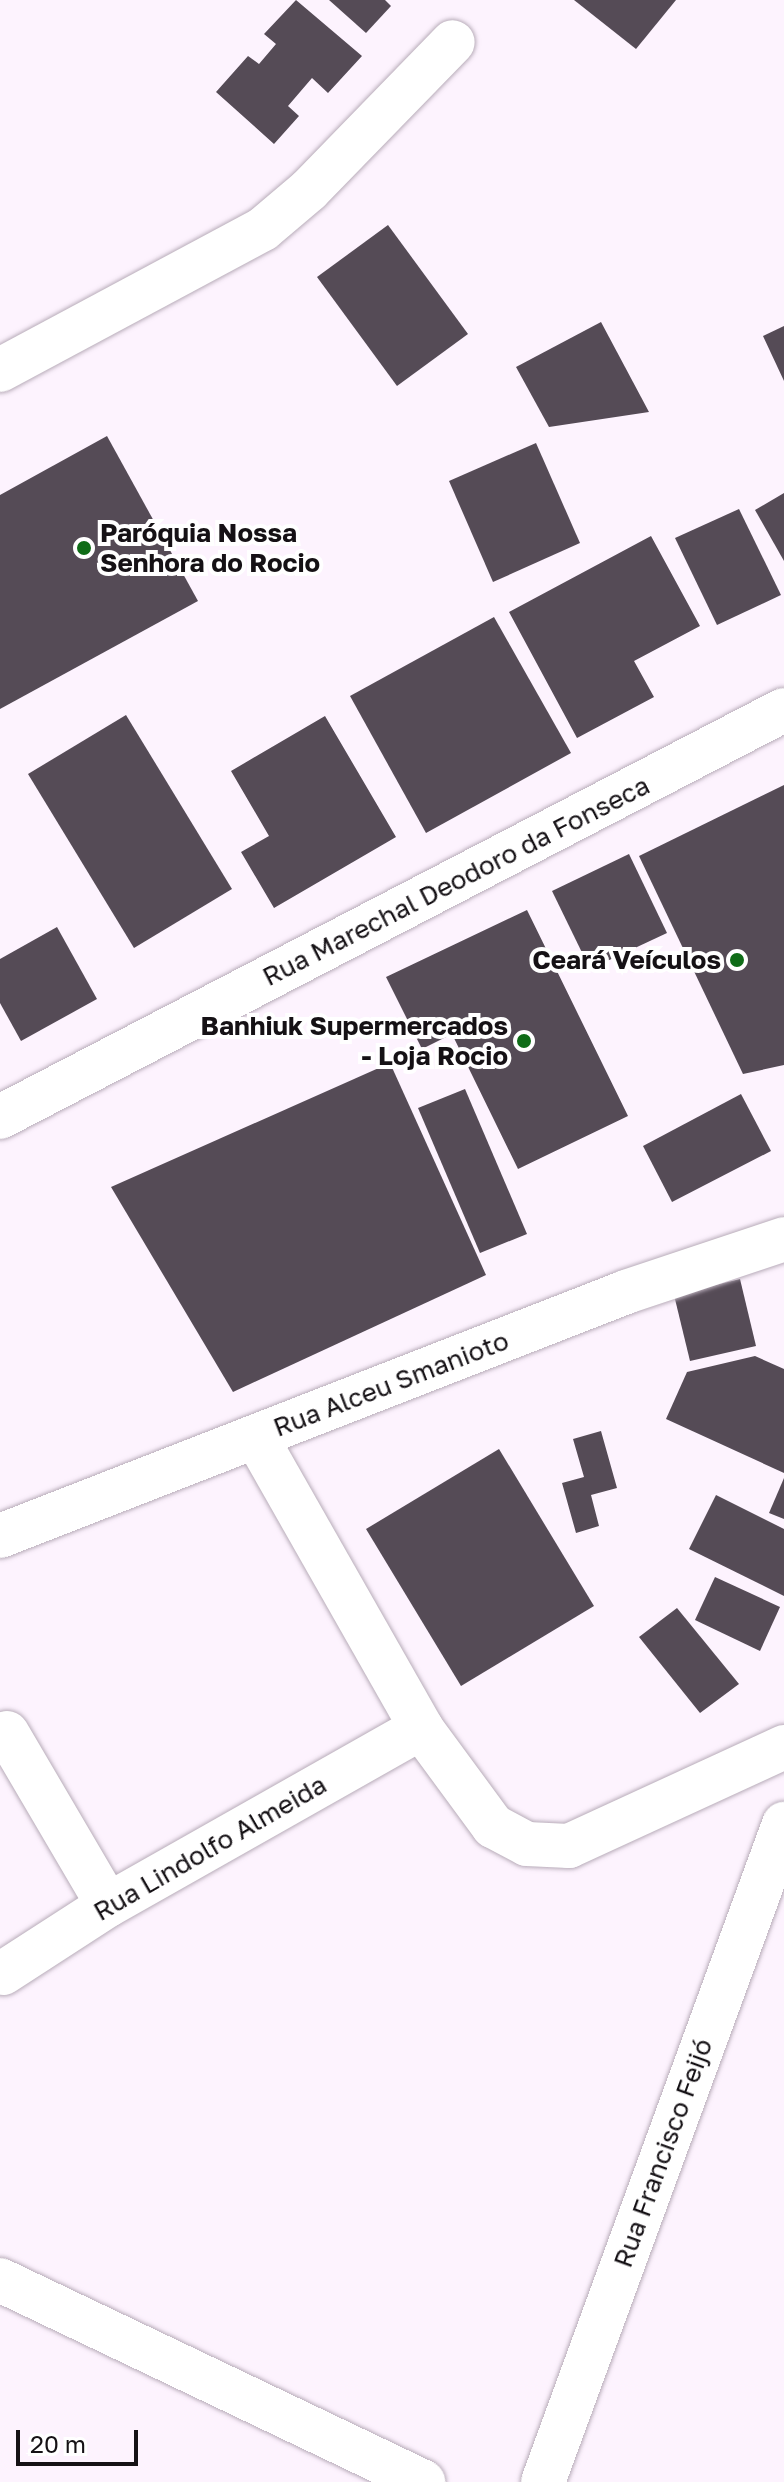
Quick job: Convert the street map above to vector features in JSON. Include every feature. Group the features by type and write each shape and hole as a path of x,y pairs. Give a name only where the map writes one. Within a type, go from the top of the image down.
{"street":[{"path":"0,370 263,229 309,190 453,42"},
{"name":"Rua Marechal Deodoro da Fonseca","path":"4,1105 784,710"},
{"name":"Rua Alceu Smanioto","path":"0,1536 626,1292 784,1239"},
{"path":"256,1437 421,1728 493,1826 527,1844 569,1846 784,1747"},
{"name":"Rua Lindolfo Almeida","path":"3,1973 108,1905 421,1728"},
{"path":"7,1733 108,1905"},
{"name":"Rua Francisco Feijó","path":"543,2482 784,1824"},
{"path":"0,2280 423,2482"}],"building":[{"path":"296,0 362,56 328,93 312,78 288,106 299,116 274,144 216,92 248,56 259,64 276,44 264,34"},
{"path":"329,0 385,0 391,6 366,33"},
{"path":"574,0 676,0 636,49"},
{"path":"388,225 468,334 397,386 317,277"},
{"path":"601,322 649,412 549,427 516,367"},
{"path":"784,326 784,381 763,336"},
{"name":"Paróquia Nossa Senhora do Rocio","path":"107,436 198,601 0,709 0,495"},
{"path":"536,443 580,543 493,582 449,481"},
{"path":"784,493 784,561 755,510"},
{"path":"739,509 781,595 717,625 675,538"},
{"path":"651,536 700,626 634,661 654,697 577,738 509,612"},
{"path":"494,617 571,753 426,833 350,696"},
{"path":"126,715 232,889 134,948 28,774"},
{"path":"325,716 396,837 274,908 241,852 269,836 231,771"},
{"name":"Ceará Veículos","path":"784,785 784,1065 743,1074 639,856"},
{"path":"629,854 667,933 590,969 552,891"},
{"name":"Banhiuk Supermercados - Loja Rocio","path":"527,910 628,1116 518,1169 452,1034 422,1049 386,977"},
{"path":"57,927 97,999 21,1041 0,1003 0,959"},
{"path":"390,1063 486,1275 233,1392 111,1187"},
{"path":"465,1089 527,1234 480,1253 418,1108"},
{"path":"741,1094 771,1151 672,1202 643,1146"},
{"path":"740,1279 756,1346 690,1361 674,1295"},
{"path":"755,1356 784,1369 784,1473 666,1419 687,1372"},
{"path":"601,1431 617,1488 591,1495 599,1526 576,1533 562,1483 584,1477 573,1439"},
{"path":"499,1449 594,1606 461,1686 366,1529"},
{"path":"784,1478 784,1519 769,1513"},
{"path":"716,1495 784,1529 784,1596 689,1549"},
{"path":"715,1577 780,1607 760,1651 695,1620"},
{"path":"677,1608 739,1684 700,1713 639,1637"}],"place":[{"name":"Paróquia Nossa Senhora do Rocio","path":"84,548"},
{"name":"Ceará Veículos","path":"737,960"},
{"name":"Banhiuk Supermercados - Loja Rocio","path":"524,1041"}]}
